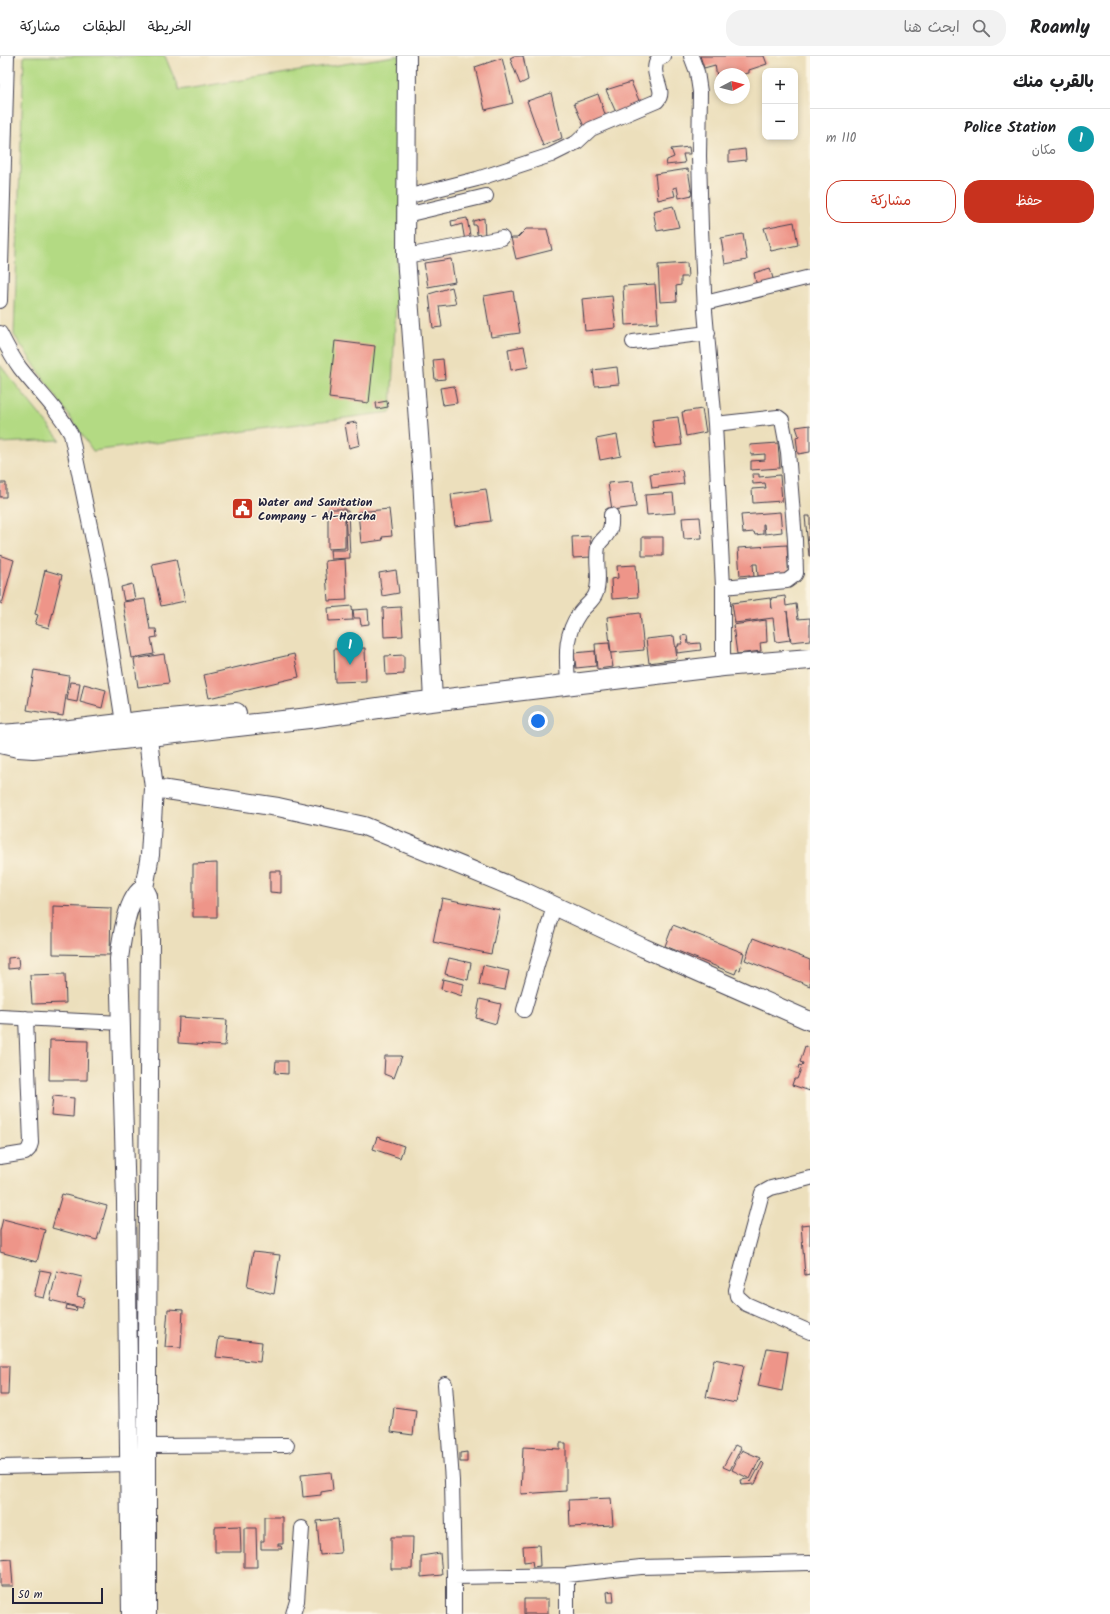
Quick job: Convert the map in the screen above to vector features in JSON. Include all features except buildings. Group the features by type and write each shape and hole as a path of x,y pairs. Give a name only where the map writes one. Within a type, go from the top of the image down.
{"main road":[{"path":"0,743 18,747 38,748 78,744 147,728 322,717 406,704 722,666 810,658"},
{"path":"0,735 70,730 123,723 147,728"}],"street":[{"path":"0,301 3,102 7,56"},
{"path":"407,56 406,256 422,476 433,701"},
{"path":"406,206 507,168 551,155 577,142 591,129 657,101 660,99 661,92 655,70 658,59 664,56"},
{"path":"691,56 700,92 699,156 705,303 715,424 723,586 722,666"},
{"path":"406,206 486,196"},
{"path":"406,256 502,238"},
{"path":"705,303 810,276"},
{"path":"0,333 20,368 61,416 71,434 101,580 123,723"},
{"path":"633,342 708,333"},
{"path":"715,424 778,418 782,420 788,452 795,540 796,573 788,581 723,586"},
{"path":"568,685 567,655 570,629 582,609 596,594 598,587 598,547 601,540 609,532 611,515"},
{"path":"147,728 154,788 150,855 144,888 148,896 150,940 147,1241 147,1614"},
{"path":"154,788 278,807 364,826 525,892 644,948 810,1021"},
{"path":"131,1614 130,1464 122,1023 119,966 121,942 127,919 132,904 139,892 144,888"},
{"path":"524,1010 554,906"},
{"path":"0,1017 122,1023"},
{"path":"0,1157 25,1153 29,1149 31,1143 26,1018"},
{"path":"810,1178 771,1188 762,1193 736,1290 737,1296 746,1304 810,1332"},
{"path":"126,1242 147,1241"},
{"path":"445,1384 452,1481 454,1614"},
{"path":"147,1446 287,1445"},
{"path":"0,1467 130,1464"},
{"path":"293,1614 296,1602 302,1528"},
{"path":"454,1577 567,1575 641,1567 810,1563"},
{"path":"567,1575 567,1614"}],"green space":[{"path":"24,56 165,56 179,90 395,56 407,56 391,412 93,451 14,335"},
{"path":"0,365 60,440 0,443"}],"place":[{"name":"Water and Sanitation Company - Al-Harcha","path":"243,509"},
{"name":"Police Station","path":"350,665"}]}
